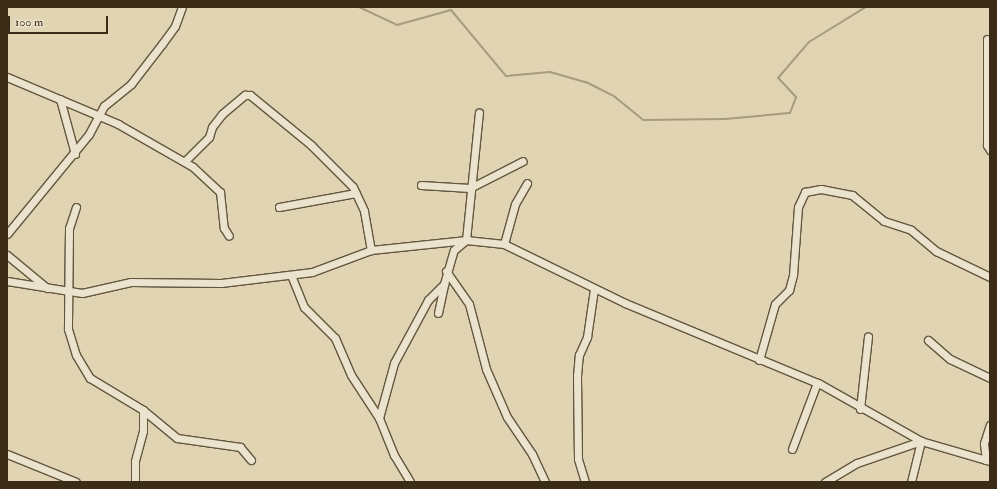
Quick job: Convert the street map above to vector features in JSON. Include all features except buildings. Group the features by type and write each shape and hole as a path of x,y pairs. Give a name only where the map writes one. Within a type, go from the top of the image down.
{"street":[{"path":"7,234 75,154 89,134 104,106 131,84 162,44 175,26 182,7"},
{"path":"987,39 987,145 990,150"},
{"path":"7,77 118,124 185,161 217,188 222,199 224,228 229,236"},
{"path":"185,161 209,137 215,122 247,94 311,145 356,193 364,211 366,237 371,250"},
{"path":"60,99 75,154"},
{"path":"466,240 470,188 479,113"},
{"path":"421,185 470,188 523,162"},
{"path":"504,244 515,204 527,183"},
{"path":"759,360 775,304 789,290 793,275 798,207 804,192 821,189 852,196 884,220 911,230 936,251 990,277"},
{"path":"279,207 356,193"},
{"path":"76,206 69,228 66,293 72,344 85,372 143,410 177,438 240,447 251,460"},
{"path":"438,313 446,271 458,244 466,240"},
{"path":"7,281 48,288 66,293 94,292 131,282 221,283 291,276 321,270 371,250 466,240 504,244 594,289 759,360 817,383 860,409 921,441 988,460 984,443 990,425"},
{"path":"7,255 48,288"},
{"path":"446,271 469,304 486,369 507,417 532,454 545,482"},
{"path":"291,276 300,300 335,338 356,385 379,418 394,455 410,482"},
{"path":"379,418 394,363 428,300 444,284"},
{"path":"585,482 578,459 577,376 578,355 587,337 594,289"},
{"path":"860,409 868,336"},
{"path":"928,340 950,359 990,378"},
{"path":"792,448 817,383"},
{"path":"135,482 136,457 143,431 143,410"},
{"path":"825,482 857,463 921,441"},
{"path":"911,482 921,441"},
{"path":"7,454 76,482"}],"waterway":[{"path":"359,7 397,25 451,10 506,76 550,72 586,82 615,97 643,120 725,119 790,113 796,97 778,78 809,42 866,7"}]}
